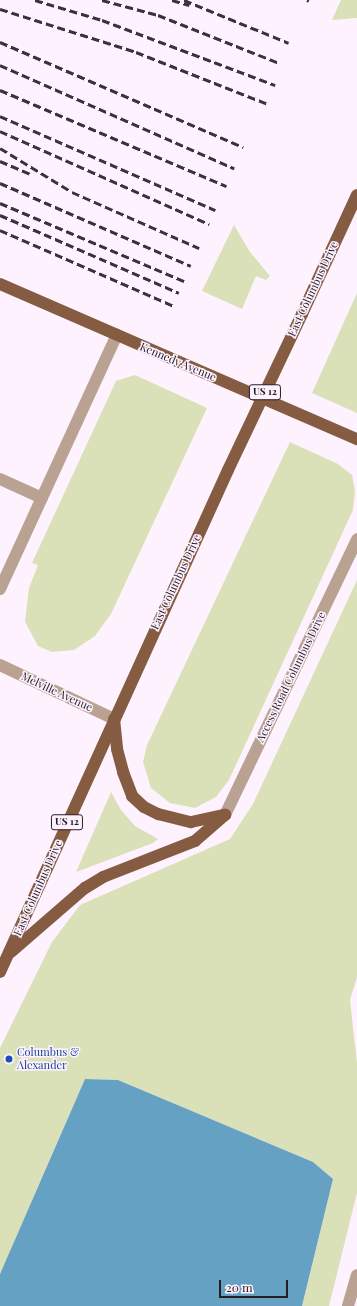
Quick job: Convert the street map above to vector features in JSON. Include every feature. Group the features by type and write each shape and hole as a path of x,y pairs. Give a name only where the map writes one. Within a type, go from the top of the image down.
{"main road":[{"name":"East Columbus Drive","path":"0,972 228,470 357,195"},
{"name":"Kennedy Avenue","path":"0,284 357,439"},
{"path":"114,719 117,749 123,772 132,796 144,807 158,814 191,822 225,815"},
{"path":"7,955 85,888 103,877 195,841 225,815"}],"street":[{"path":"0,589 117,335"},
{"path":"0,479 42,498"},
{"name":"Access Road Columbus Drive","path":"225,815 357,539"},
{"name":"Melville Avenue","path":"0,665 114,719"},
{"path":"348,1306 357,1275"}],"green space":[{"path":"341,0 357,0 357,18 332,20"},
{"path":"234,225 250,252 270,276 266,280 256,276 242,309 202,291"},
{"path":"357,293 357,413 312,393"},
{"path":"135,375 207,408 111,614 95,636 74,650 52,652 38,646 25,622 29,588 38,565 32,563 116,381"},
{"path":"290,442 338,464 352,475 355,491 353,510 229,780 216,797 195,808 170,803 151,788 143,762 147,745"},
{"path":"357,580 357,977 350,1000 357,1063 357,1193 329,1306 302,1306 333,1179 313,1162 118,1080 85,1079 0,1274 0,1048 52,942 80,905 230,839 253,804"},
{"path":"111,792 121,810 135,826 158,839 153,843 76,872"}],"water":[{"path":"85,1079 118,1080 313,1162 333,1179 302,1306 0,1306 0,1274"}],"railway":[{"path":"35,0 102,20 275,85"},
{"path":"102,0 158,15 279,63"},
{"path":"172,0 189,5"},
{"path":"184,0 289,43"},
{"path":"0,9 136,52 268,104"},
{"path":"0,42 243,147"},
{"path":"0,65 234,168"},
{"path":"0,90 226,186"},
{"path":"0,116 215,210"},
{"path":"0,131 209,224"},
{"path":"0,148 72,192 199,248"},
{"path":"0,161 31,174"},
{"path":"0,183 191,266"},
{"path":"0,203 184,281"},
{"path":"0,215 179,293"},
{"path":"0,230 174,306"}],"place":[{"name":"Columbus & Alexander","path":"9,1059"}]}
